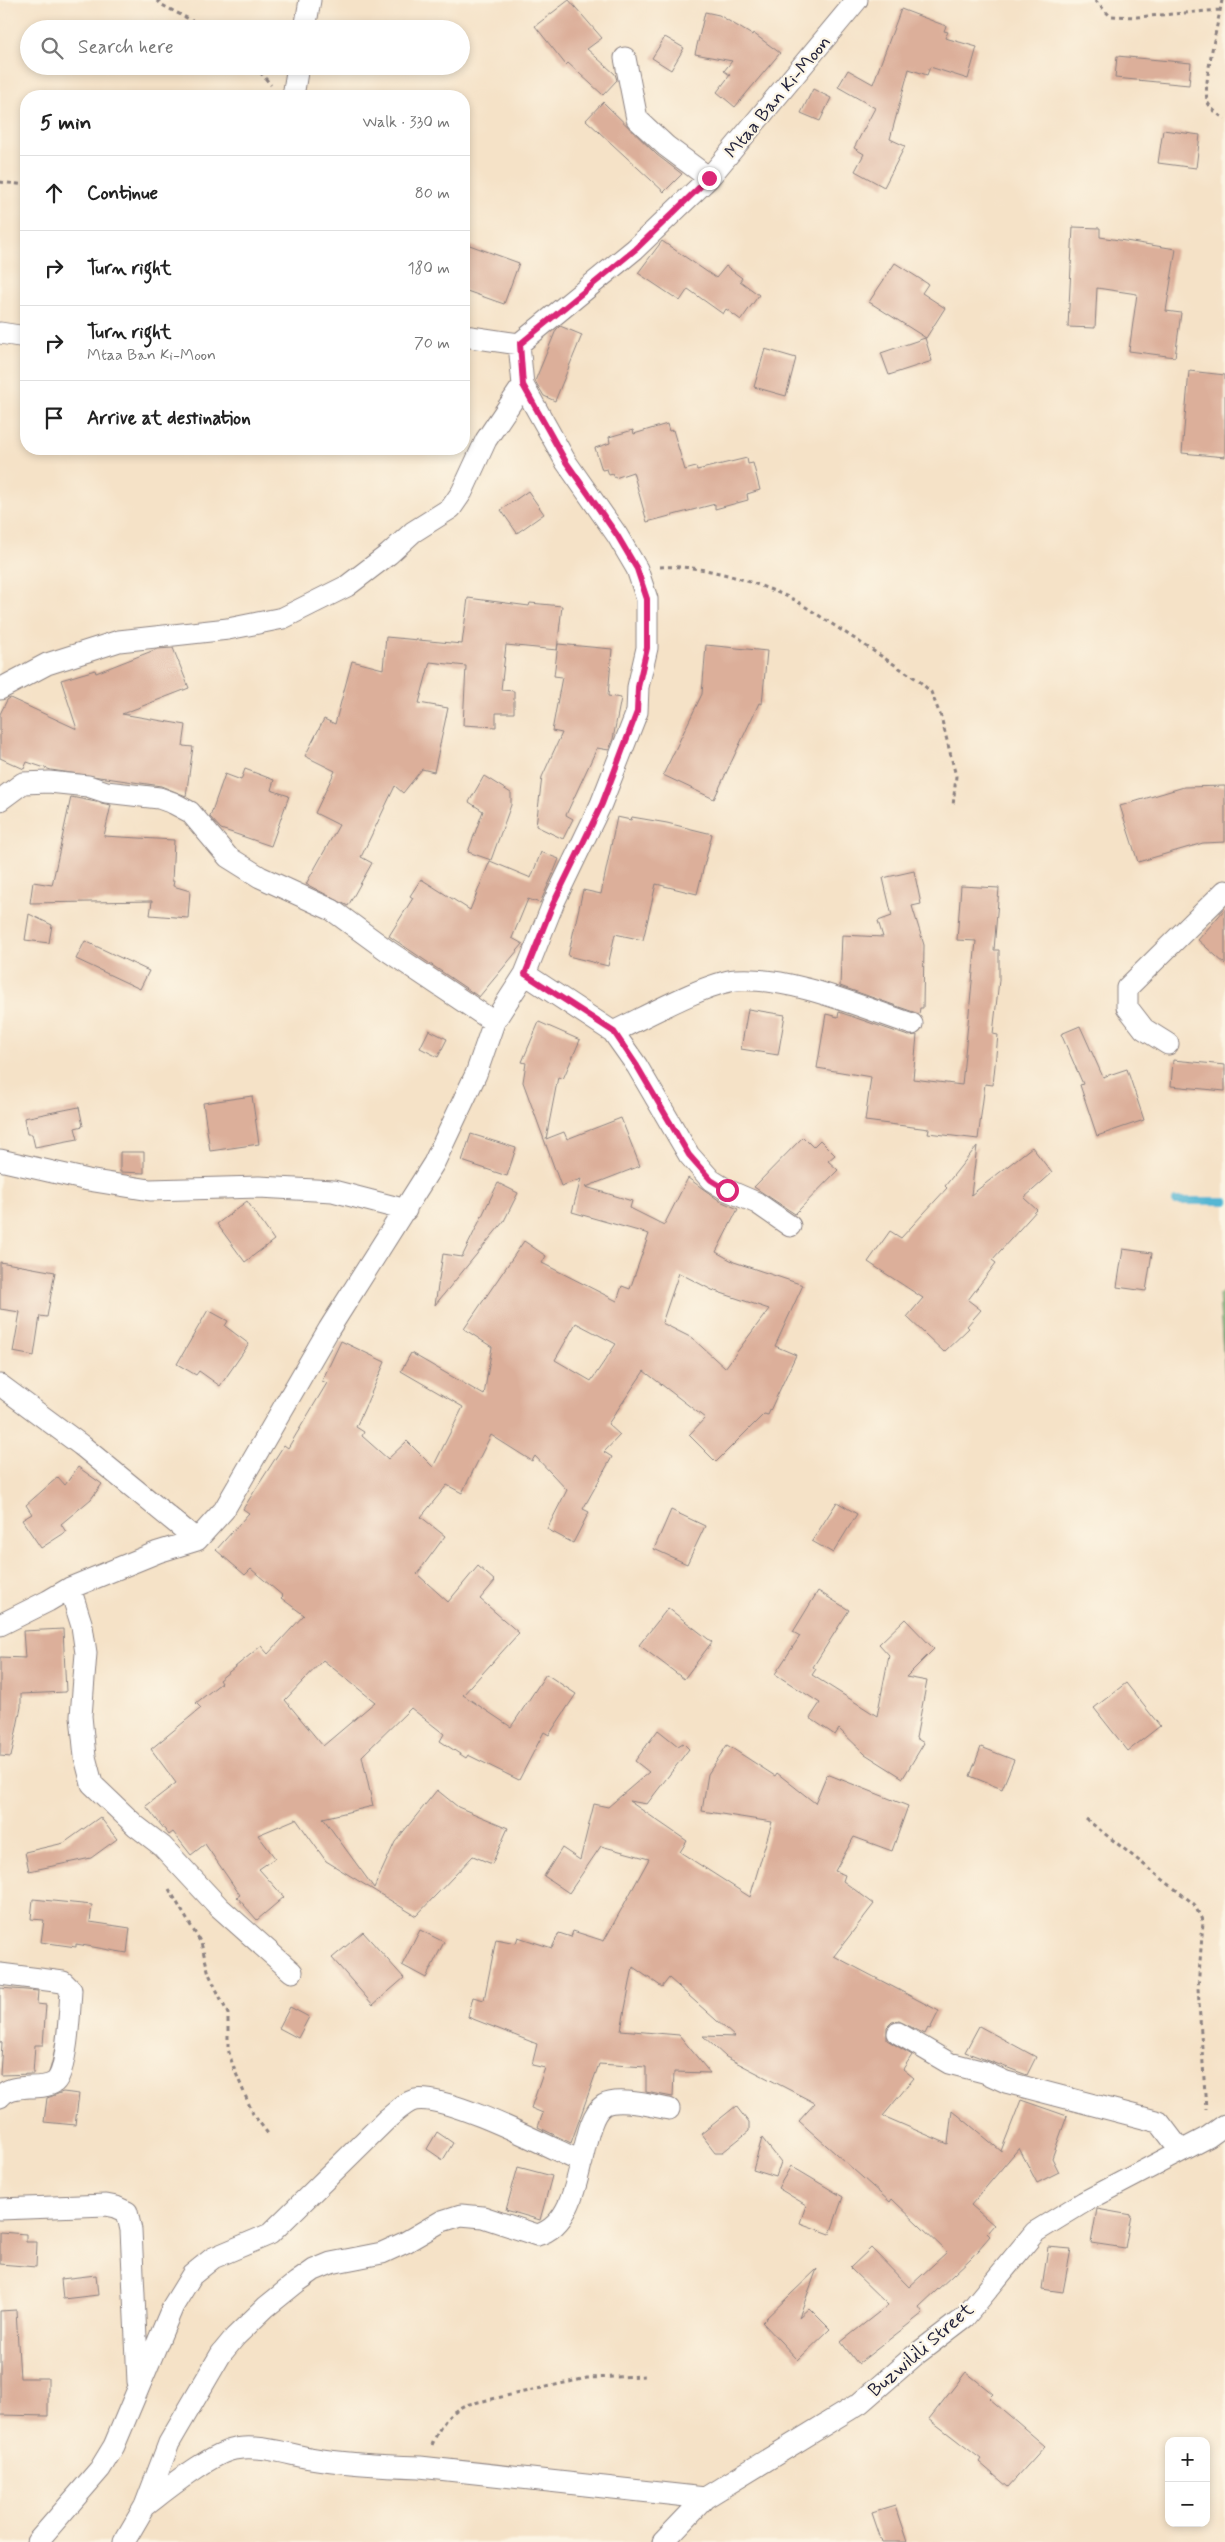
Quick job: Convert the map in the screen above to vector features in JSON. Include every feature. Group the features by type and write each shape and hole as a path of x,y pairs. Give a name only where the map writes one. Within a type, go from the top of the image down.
{"street":[{"path":"307,20 310,0"},
{"name":"Mtaa Ban Ki-Moon","path":"520,347 636,249 709,178 857,0"},
{"path":"625,58 637,119 666,146 709,178"},
{"path":"294,90 296,75"},
{"path":"0,333 20,336"},
{"path":"0,1625 70,1588 158,1552 197,1540 224,1510 339,1313 434,1163 476,1074 494,1022 525,974 553,904 602,804 637,712 638,687 647,648 647,599 637,569 617,535 566,462 523,385 520,347 470,337"},
{"path":"0,689 47,664 119,641 228,629 283,618 347,586 389,554 412,532 451,508 462,492 486,440 523,385"},
{"path":"0,800 23,783 49,782 88,786 106,792 158,798 174,803 190,812 228,857 260,877 332,910 388,951 494,1022"},
{"path":"1168,1044 1144,1029 1127,1007 1127,988 1225,891"},
{"path":"525,974 614,1032 637,1066 671,1125 700,1168 719,1185 758,1203 790,1226"},
{"path":"614,1032 701,991 735,980 773,981 840,1000 912,1024"},
{"path":"0,1160 88,1180 150,1190 259,1187 333,1191 406,1210"},
{"path":"0,1385 81,1445 197,1540"},
{"path":"70,1588 82,1626 86,1653 81,1716 85,1757 92,1784 136,1826 162,1846 219,1907 292,1972"},
{"path":"0,1974 63,1982 71,1990 66,2049 56,2081 46,2086 15,2088 3,2093 0,2097"},
{"path":"898,2033 949,2063 984,2072 1006,2082 1159,2122 1181,2151"},
{"path":"37,2542 100,2469 114,2446 173,2306 192,2275 213,2258 270,2234 386,2119 415,2100 451,2104 582,2162"},
{"path":"124,2542 145,2506 169,2443 221,2354 235,2337 266,2307 297,2282 314,2270 331,2262 382,2253 406,2242 442,2221 462,2215 483,2217 537,2235 546,2233 553,2228 566,2209 591,2128 598,2112 605,2105 628,2102 668,2109"},
{"name":"Buzwilili Street","path":"663,2542 704,2498 860,2403 914,2356 965,2317 1035,2232 1084,2202 1217,2131"},
{"path":"0,2209 106,2205 127,2212 131,2230 138,2388"},
{"path":"145,2506 181,2478 234,2449 268,2450 310,2458 377,2466 420,2467 704,2498"}],"path":[{"path":"157,0 169,9 190,20"},
{"path":"1095,0 1110,16 1137,17 1220,10"},
{"path":"1222,0 1206,84 1207,102 1214,111 1225,119"},
{"path":"263,75 272,87"},
{"path":"0,182 20,184"},
{"path":"637,569 673,566 701,570 778,593 795,600 918,680 931,692 941,717 956,776 953,806"},
{"path":"1086,1819 1194,1904 1203,1922 1198,1988 1217,2131"},
{"path":"162,1846 170,1892 201,1943 209,1974 228,2014 228,2049 233,2066 253,2114 269,2135"},
{"path":"420,2467 430,2450 442,2422 452,2411 465,2405 587,2378 645,2376"}],"green space":[{"path":"1225,1289 1225,1381 1219,1294"}],"building":[{"path":"569,0 602,38 587,49 615,74 617,80 603,95 568,63 566,65 535,26"},
{"path":"901,9 946,26 944,31 948,32 945,38 977,47 968,79 930,67 927,75 909,69 890,139 905,146 884,187 855,171 864,154 854,148 875,108 838,87 848,70 873,84"},
{"path":"705,12 719,15 752,35 753,33 780,53 735,107 717,92 730,75 724,71 732,61 695,54"},
{"path":"665,37 684,48 671,70 652,58"},
{"path":"1117,56 1191,63 1189,85 1115,78"},
{"path":"813,89 831,98 820,121 801,113"},
{"path":"603,102 657,155 682,174 664,192 586,120"},
{"path":"1163,130 1200,135 1196,168 1158,163"},
{"path":"1073,227 1100,228 1100,237 1176,249 1166,311 1181,313 1175,357 1129,351 1137,294 1097,288 1095,328 1068,327"},
{"path":"662,241 716,278 726,266 742,278 740,281 759,295 741,320 726,309 723,314 688,289 680,301 638,273"},
{"path":"470,245 519,263 504,304 470,292"},
{"path":"895,263 928,284 922,293 945,308 926,338 869,302"},
{"path":"560,326 582,335 555,401 544,396 535,381 556,330"},
{"path":"925,338 932,361 889,375 881,353"},
{"path":"765,349 796,358 786,396 754,387"},
{"path":"1189,371 1225,375 1225,457 1182,453"},
{"path":"667,424 669,431 673,430 685,470 696,467 697,470 747,458 748,464 753,463 760,490 747,494 748,500 715,509 715,504 647,522 633,472 615,478 613,474 609,475 607,469 602,470 595,448 610,443 609,437 633,430 634,434"},
{"path":"528,491 544,514 517,533 501,510"},
{"path":"468,598 529,606 530,603 562,606 557,650 506,645 501,690 514,691 514,713 496,713 496,727 463,725 466,666 430,662 419,703 448,708 434,772 422,769 403,793 395,786 361,857 372,863 348,906 306,884 339,825 315,813 335,771 305,756 324,719 335,724 352,661 383,669 386,637 462,644"},
{"path":"558,644 612,649 608,696 621,698 609,750 597,748 566,815 573,819 563,839 536,826 542,777 562,733 552,731 562,677 554,676"},
{"path":"706,645 767,651 762,704 759,703 714,799 663,775 702,694"},
{"path":"173,648 189,688 122,714 186,725 183,746 193,747 186,796 161,786 51,770 27,762 24,769 0,758 0,714 10,698 77,729 61,680 95,670 96,673 157,649"},
{"path":"245,769 274,780 271,790 289,796 271,846 221,829 210,817 225,774 241,780"},
{"path":"484,776 511,793 511,805 491,860 468,852 483,811 469,802"},
{"path":"1225,786 1225,842 1203,843 1138,862 1120,806 1184,787"},
{"path":"71,797 111,805 104,836 174,840 172,881 174,881 173,886 190,891 188,918 150,915 152,901 30,903 33,882 52,885"},
{"path":"617,817 631,820 632,817 667,823 712,834 697,894 656,884 643,940 615,934 608,966 568,956 583,890 601,894"},
{"path":"541,852 559,859 553,874 540,903 528,899 512,938 523,944 479,997 389,936 413,898 410,896 421,879 470,910 490,861 531,878"},
{"path":"914,871 921,904 912,906 924,945 923,1008 920,1008 919,1014 840,986 842,935 883,937 878,921 892,916 883,878"},
{"path":"961,886 999,888 994,950 999,950 999,980 993,1034 998,1035 993,1085 985,1084 978,1139 928,1133 929,1129 865,1121 871,1077 817,1068 826,1014 838,1017 839,1012 908,1036 917,1035 913,1079 962,1085 976,941 957,940"},
{"path":"1225,909 1225,964 1198,940"},
{"path":"29,914 52,925 49,943 25,940"},
{"path":"85,941 149,971 140,989 76,959"},
{"path":"748,1009 785,1015 778,1055 741,1049"},
{"path":"539,1022 580,1040 563,1079 558,1077 546,1139 564,1132 567,1139 621,1118 640,1166 586,1187 632,1201 630,1208 664,1225 688,1178 720,1201 738,1209 716,1252 734,1262 803,1285 775,1346 796,1355 768,1415 764,1414 716,1462 689,1435 705,1418 644,1371 608,1424 620,1435 604,1452 612,1457 583,1509 589,1512 573,1543 547,1529 567,1490 535,1456 532,1461 491,1435 462,1493 447,1485 421,1517 445,1536 417,1574 448,1602 478,1566 495,1581 480,1599 519,1633 463,1695 511,1727 546,1674 576,1694 549,1735 544,1732 519,1780 468,1755 466,1758 440,1741 444,1734 411,1708 362,1756 373,1806 323,1818 374,1888 395,1842 437,1790 458,1807 508,1828 492,1864 473,1856 416,1916 326,1861 296,1819 258,1835 275,1858 259,1869 284,1897 257,1920 237,1897 240,1895 205,1844 191,1855 173,1832 169,1835 146,1806 176,1783 151,1749 201,1708 196,1703 221,1683 219,1680 261,1646 268,1654 304,1615 281,1598 283,1596 251,1569 245,1575 216,1550 249,1513 243,1509 284,1445 288,1448 327,1383 322,1381 341,1341 385,1362 356,1427 364,1432 362,1436 388,1459 407,1441 433,1467 463,1407 401,1371 411,1353 484,1395 492,1347 464,1329 524,1241 546,1256 542,1263 617,1301 622,1286 630,1289 649,1234 572,1212 581,1179 561,1186 523,1082 526,1063 522,1062","holes":["679,1273 712,1290 769,1309 725,1368 692,1338 662,1323","576,1323 616,1344 591,1381 555,1360","323,1660 375,1702 323,1746 285,1700"]},
{"path":"1080,1026 1103,1077 1127,1069 1144,1120 1097,1136 1080,1085 1083,1084 1061,1034"},
{"path":"429,1030 447,1039 438,1057 420,1048"},
{"path":"1173,1060 1225,1065 1225,1091 1171,1086"},
{"path":"252,1096 259,1144 210,1151 203,1103"},
{"path":"79,1107 83,1126 75,1128 78,1139 35,1147 32,1134 27,1134 24,1118"},
{"path":"471,1134 516,1148 507,1176 462,1161"},
{"path":"803,1137 813,1147 820,1140 835,1155 828,1161 838,1170 795,1214 754,1187"},
{"path":"977,1146 971,1195 1032,1147 1052,1173 1024,1198 1037,1210 992,1260 996,1263 968,1300 981,1310 967,1326 969,1328 944,1352 907,1317 923,1298 868,1262 890,1231 901,1238 947,1188 945,1186"},
{"path":"120,1152 144,1152 144,1173 120,1172"},
{"path":"498,1183 518,1193 504,1221 435,1305 443,1254 462,1257"},
{"path":"247,1201 274,1240 245,1262 217,1224"},
{"path":"1123,1249 1152,1253 1146,1291 1117,1287"},
{"path":"0,1262 55,1272 47,1317 40,1316 34,1356 13,1352 20,1312 0,1309"},
{"path":"208,1310 228,1321 225,1326 249,1344 220,1386 199,1371 196,1375 177,1364"},
{"path":"78,1467 102,1484 91,1499 61,1524 66,1532 41,1548 22,1520 32,1514 26,1505 58,1477 65,1485"},
{"path":"837,1502 857,1514 833,1553 812,1541"},
{"path":"671,1510 705,1526 687,1564 654,1549"},
{"path":"818,1591 849,1610 813,1667 816,1669 812,1675 877,1716 889,1655 879,1644 905,1619 934,1649 906,1677 927,1681 916,1738 924,1743 903,1778 865,1754 839,1729 835,1735 810,1718 820,1703 775,1674 800,1636 793,1632"},
{"path":"668,1608 712,1642 684,1679 639,1645"},
{"path":"63,1629 66,1692 21,1694 21,1707 11,1757 0,1756 0,1657 25,1658 23,1631"},
{"path":"1126,1683 1160,1726 1128,1751 1094,1708"},
{"path":"658,1730 678,1746 683,1743 689,1749 647,1804 629,1801 687,1841 680,1852 750,1897 772,1822 702,1811 708,1774 727,1745 775,1776 777,1773 815,1803 827,1774 908,1806 892,1851 854,1837 835,1871 845,1875 843,1881 874,1904 834,1956 939,2011 930,2029 928,2028 925,2034 899,2021 892,2022 887,2027 887,2040 912,2055 903,2069 914,2078 883,2116 948,2144 952,2110 1001,2151 1021,2100 1067,2116 1052,2158 1059,2172 1037,2183 1019,2148 971,2205 994,2225 987,2233 990,2236 971,2258 919,2307 923,2313 858,2364 841,2342 888,2305 850,2268 871,2248 909,2287 947,2252 892,2199 890,2202 799,2121 815,2103 726,2057 703,2036 735,2037 669,1978 662,1987 633,1967 621,2030 679,2035 710,2073 674,2072 673,2097 646,2092 646,2067 599,2064 571,2143 538,2127 543,2113 531,2108 545,2068 532,2065 537,2044 468,2017 473,1997 484,2000 496,1939 516,1943 518,1937 552,1948 559,1933 571,1937 573,1931 604,1941 649,1859 601,1846 569,1893 544,1876 562,1848 580,1860 594,1804 608,1807 649,1772 635,1761"},
{"path":"981,1747 1014,1760 1002,1789 970,1776"},
{"path":"100,1817 117,1839 91,1858 29,1871 25,1852 64,1843"},
{"path":"33,1899 92,1905 90,1922 130,1928 127,1953 76,1944 76,1947 41,1942 44,1920 31,1919"},
{"path":"420,1930 444,1942 426,1978 402,1965"},
{"path":"363,1932 404,1978 373,2005 332,1958"},
{"path":"0,1988 38,1991 37,2004 46,2005 43,2045 35,2045 33,2074 0,2075 2,2043 0,2042"},
{"path":"290,2007 309,2017 298,2038 279,2028"},
{"path":"979,2026 1036,2057 1027,2075 965,2052"},
{"path":"63,2092 79,2094 75,2125 44,2122 47,2098"},
{"path":"736,2106 749,2123 749,2131 723,2152 715,2152 701,2134"},
{"path":"437,2132 453,2143 443,2160 427,2149"},
{"path":"762,2138 781,2162 776,2177 753,2170"},
{"path":"791,2166 843,2197 830,2234 800,2223 806,2205 778,2188"},
{"path":"518,2167 552,2176 540,2220 506,2210"},
{"path":"1097,2209 1131,2215 1125,2248 1091,2243"},
{"path":"0,2232 26,2234 26,2242 37,2242 36,2267 0,2264"},
{"path":"1048,2247 1071,2249 1063,2292 1042,2289"},
{"path":"817,2269 799,2317 809,2308 830,2329 798,2360 762,2322"},
{"path":"96,2275 98,2295 63,2299 61,2279"},
{"path":"16,2310 20,2378 48,2378 48,2416 0,2415 0,2311"},
{"path":"966,2372 993,2394 989,2398 1045,2446 1008,2487 979,2462 981,2459 929,2419"},
{"path":"895,2506 907,2542 882,2542 872,2513"}],"waterway":[{"path":"1176,1201 1225,1201"}],"route":[{"path":"709,178 636,249 520,344 523,385 566,462 617,535 637,569 647,599 647,648 638,687 637,712 602,804 553,904 525,974 614,1032 637,1066 689,1155 711,1180 727,1190"}]}
